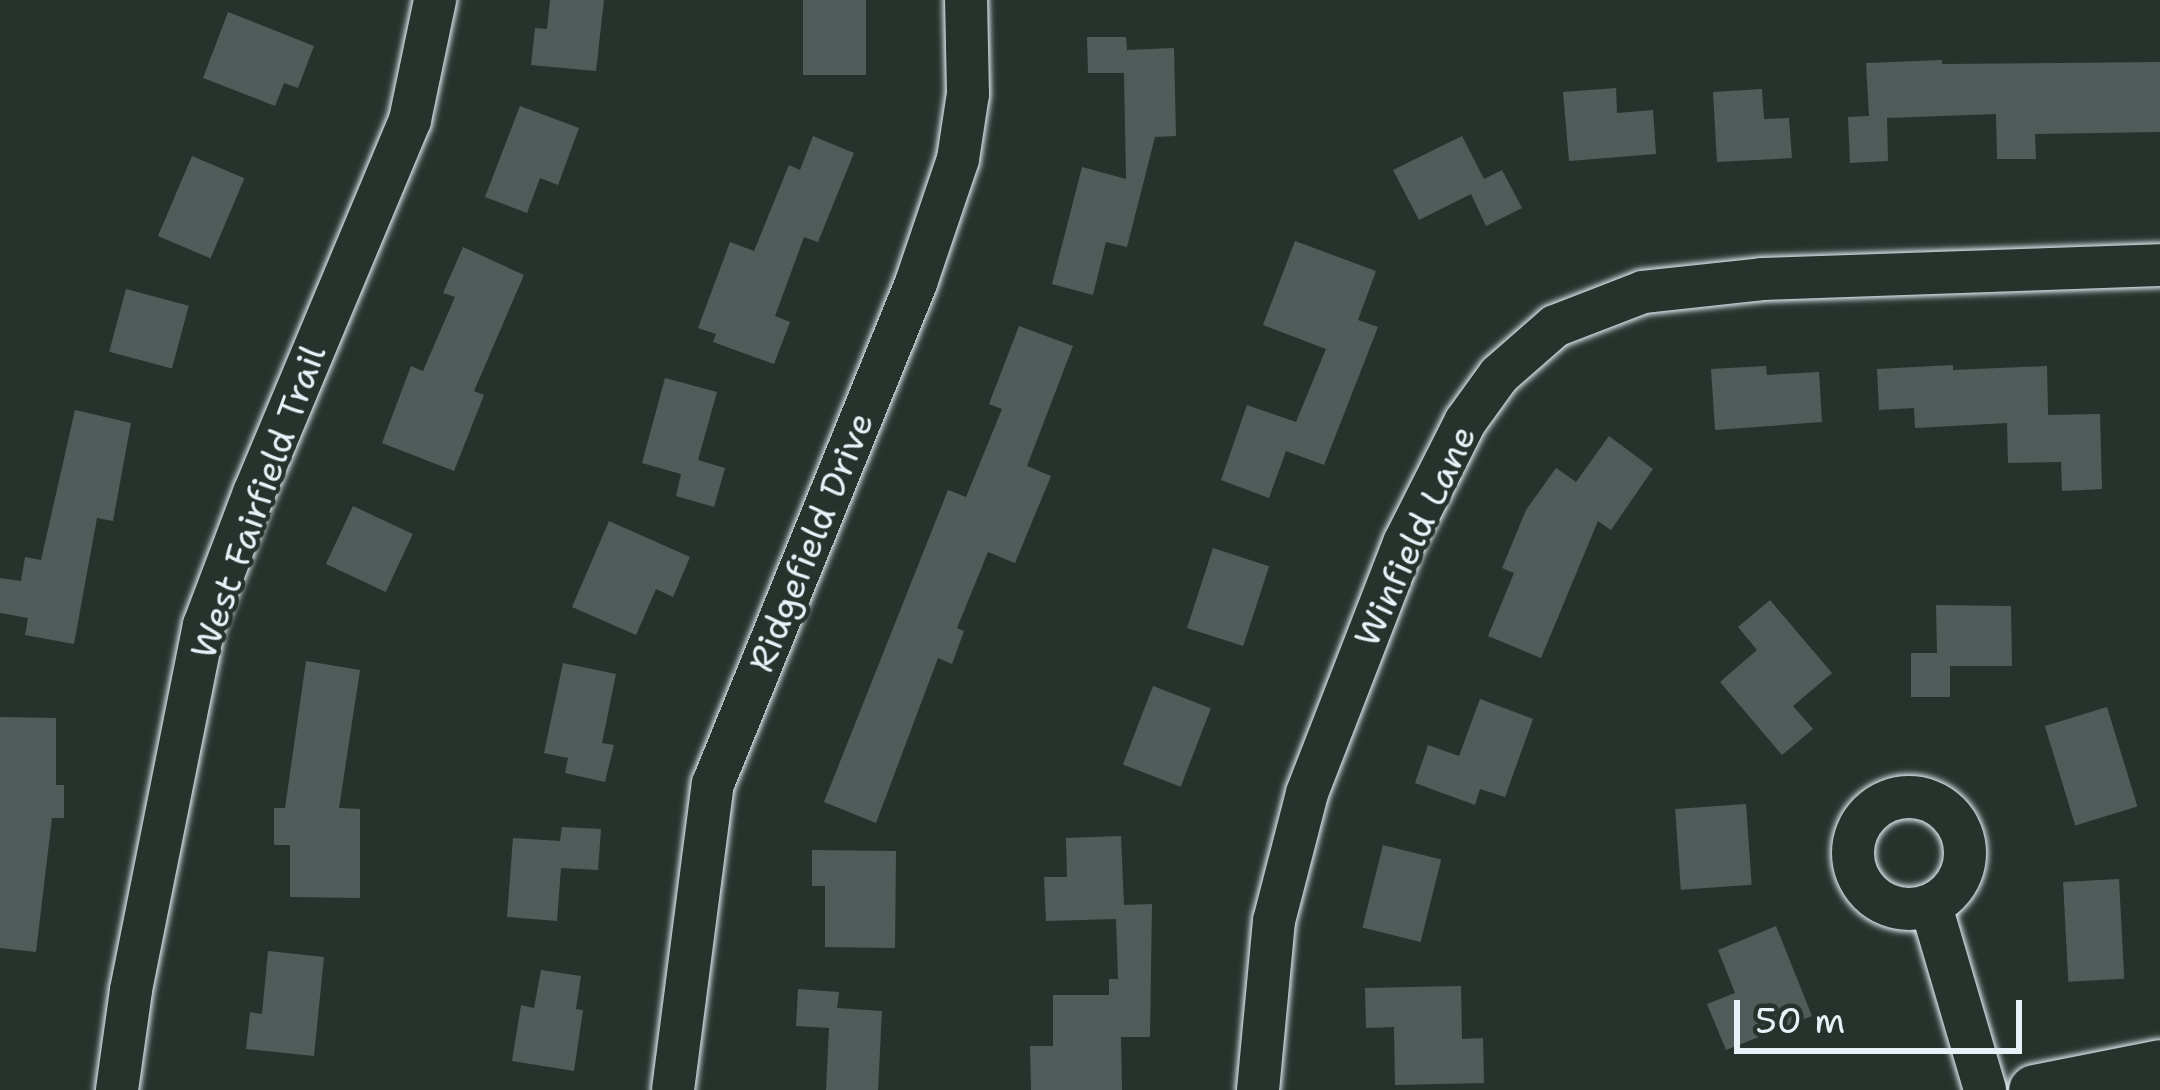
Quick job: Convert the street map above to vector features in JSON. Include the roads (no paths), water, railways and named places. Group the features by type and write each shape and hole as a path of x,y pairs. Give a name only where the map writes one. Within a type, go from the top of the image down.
{"street":[{"name":"West Fairfield Trail","path":"117,1090 131,990 204,626 254,493 410,120 435,0"},
{"name":"Ridgefield Drive","path":"674,1090 713,784 916,283 958,159 968,94 966,0"},
{"name":"Winfield Lane","path":"1258,1090 1274,921 1307,793 1404,543 1465,422 1499,375 1555,326 1643,292 1762,279 2160,265"},
{"path":"1931,906 1985,1090"},
{"path":"2034,1090 2160,1065"}]}
